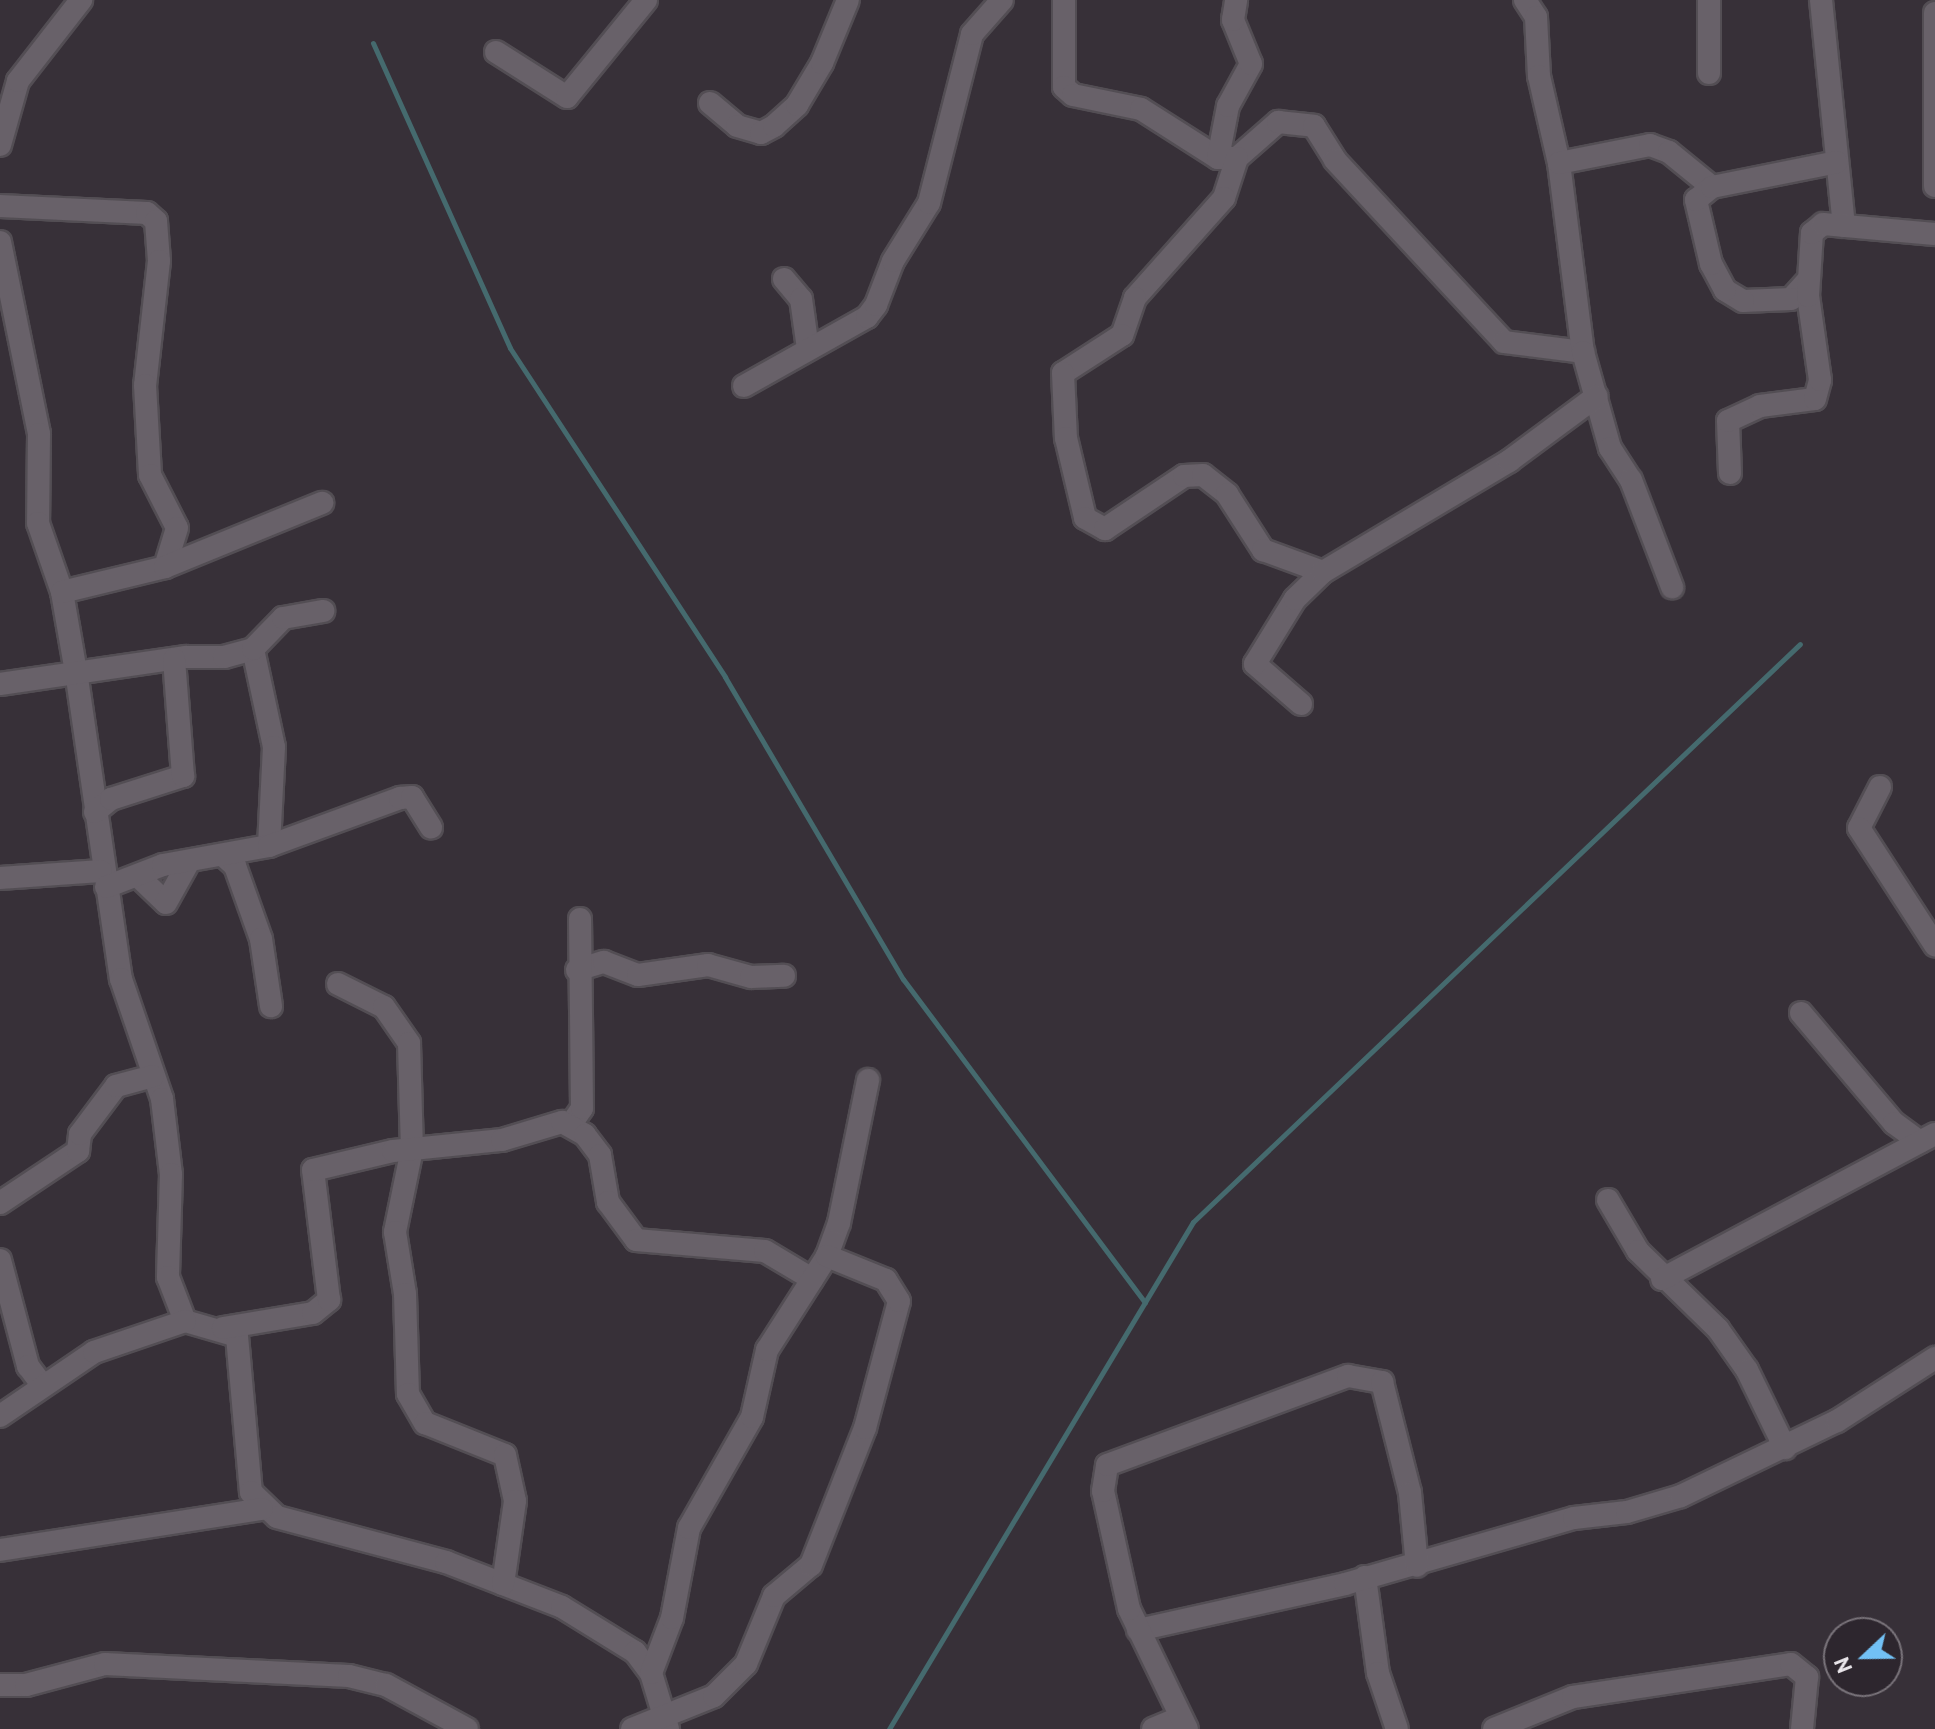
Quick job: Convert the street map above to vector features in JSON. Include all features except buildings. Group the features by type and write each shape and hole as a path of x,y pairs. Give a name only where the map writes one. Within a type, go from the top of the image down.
{"street":[{"path":"0,145 18,81 81,0"},
{"path":"496,52 567,97 646,0"},
{"path":"710,103 737,126 761,133 774,126 815,73 848,0"},
{"path":"744,386 867,317 876,305 893,261 929,203 972,34 1002,0"},
{"path":"1064,0 1064,87 1073,95 1141,109 1228,158"},
{"path":"1236,0 1233,20 1251,64 1228,106 1224,198 1135,298 1122,335 1063,373 1066,438 1085,518 1105,529 1184,476 1203,475 1227,494 1263,550 1323,572"},
{"path":"1525,0 1536,17 1539,76 1559,163 1583,352 1610,448 1631,480 1672,587"},
{"path":"1709,0 1709,73"},
{"path":"1821,0 1844,226"},
{"path":"1935,13 1935,186"},
{"path":"1228,158 1278,122 1314,126 1335,160 1504,342 1583,352"},
{"path":"1559,163 1650,145 1669,152 1712,187"},
{"path":"1808,280 1791,299 1743,301 1725,290 1711,264 1696,200 1712,187 1837,162"},
{"path":"0,206 147,213 156,221 159,261 145,385 150,475 177,528 165,567"},
{"path":"1730,473 1728,421 1760,406 1815,399 1820,380 1808,280 1812,233 1823,224 1933,227"},
{"path":"0,242 39,434 38,523 62,592 121,979 153,1076 171,1174 168,1277 185,1321"},
{"path":"784,279 801,299 808,349"},
{"path":"1301,704 1255,664 1288,608 1323,572 1509,461 1597,396"},
{"path":"62,592 165,567 322,503"},
{"path":"0,684 77,678 174,659 224,657 253,649 283,618 323,611"},
{"path":"253,649 274,747 269,846"},
{"path":"95,812 111,799 183,776 174,659"},
{"path":"1880,787 1859,828 1935,945"},
{"path":"0,878 139,877 163,865 187,865 269,846 400,798 412,797 431,827"},
{"path":"224,856 235,866 261,939 271,1006"},
{"path":"139,877 166,903 187,865"},
{"path":"571,1124 582,1108 577,970 580,919"},
{"path":"577,970 604,962 638,975 708,965 751,977 784,976"},
{"path":"338,984 384,1007 409,1043 412,1149 395,1232 411,1407 451,1437 491,1445 505,1455 515,1501 503,1584"},
{"path":"1801,1013 1894,1123 1928,1138"},
{"path":"0,1203 78,1151 80,1134 116,1086 153,1076"},
{"path":"651,1673 672,1618 689,1528 752,1417 767,1350 827,1256 868,1080"},
{"path":"223,1328 313,1313 329,1300 313,1170 412,1149 481,1144 535,1126 571,1124"},
{"path":"571,1124 600,1155 608,1202 636,1240 765,1251 812,1279"},
{"path":"1662,1279 1928,1138"},
{"path":"1608,1200 1662,1279 1718,1329 1747,1370 1785,1448"},
{"path":"632,1729 666,1723 695,1709 746,1664 774,1596 811,1565 865,1428 899,1301 886,1280 827,1256"},
{"path":"0,1260 28,1366 41,1383"},
{"path":"0,1416 41,1383 94,1352 185,1321 223,1328 237,1336 243,1352 244,1453 251,1492 262,1509"},
{"path":"1138,1630 1417,1566 1574,1518 1627,1512 1681,1496 1785,1448 1935,1358"},
{"path":"1153,1729 1184,1723 1138,1630 1103,1491 1107,1465 1348,1376 1382,1382 1389,1397 1410,1493 1417,1566"},
{"path":"0,1550 262,1509 503,1584 562,1607 635,1652 651,1673 666,1723"},
{"path":"1365,1577 1378,1673 1397,1729"},
{"path":"0,1685 26,1685 105,1664 349,1676 386,1685 467,1729"},
{"path":"1494,1729 1573,1697 1791,1664 1807,1677 1802,1729"}],"waterway":[{"path":"373,43 510,348 725,677 903,979 1145,1303"},
{"path":"889,1729 1193,1222 1800,644"}]}
